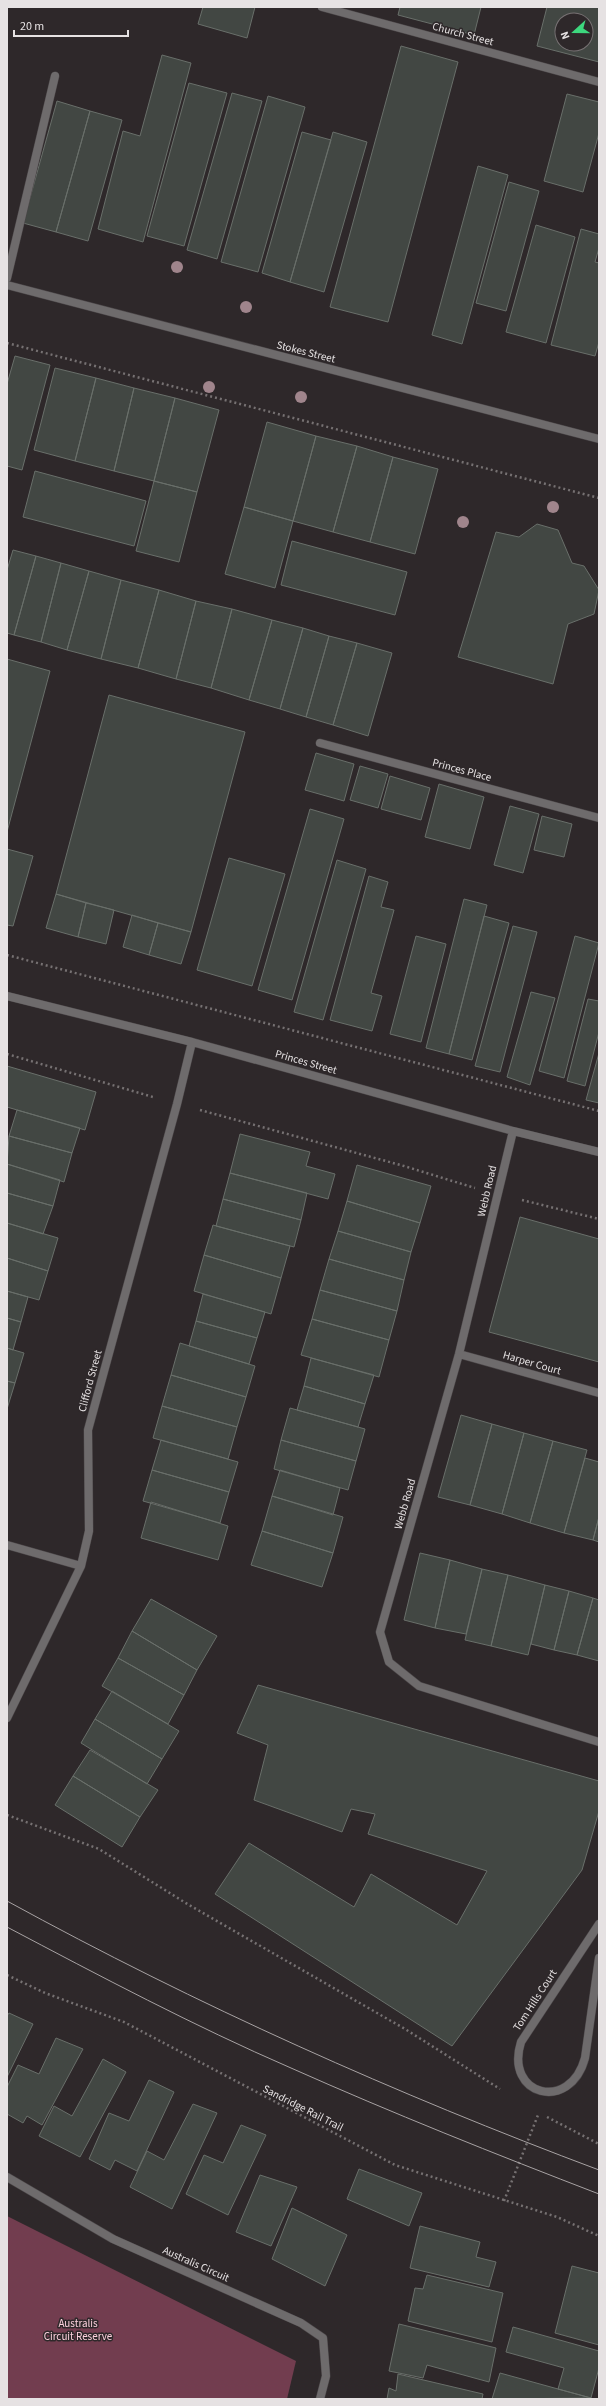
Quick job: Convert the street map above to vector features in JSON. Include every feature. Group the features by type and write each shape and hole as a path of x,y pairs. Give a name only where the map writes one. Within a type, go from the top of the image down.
{"street":[{"name":"Church Street","path":"322,7 599,82"},
{"path":"7,278 54,76"},
{"name":"Stokes Street","path":"7,285 599,439"},
{"name":"Princes Place","path":"320,743 599,818"},
{"name":"Princes Street","path":"7,996 192,1042 512,1131 599,1152"},
{"name":"Clifford Street","path":"7,1718 81,1566 89,1531 88,1430 177,1104 192,1042"},
{"name":"Webb Road","path":"512,1131 459,1354 380,1632 389,1662 419,1686 599,1742"},
{"name":"Harper Court","path":"459,1354 599,1393"},
{"path":"7,1546 81,1566"},
{"name":"Tom Hills Court","path":"599,1924 521,2042 518,2065 521,2076 533,2088 549,2093 560,2091 573,2082 580,2072 585,2058 599,1958"},
{"name":"Australis Circuit","path":"7,2177 113,2240 301,2323 323,2338 326,2376 320,2399"}],"path":[{"path":"7,343 599,498"},
{"path":"7,955 599,1111"},
{"path":"7,1054 177,1104 404,1166 497,1195 540,1203 599,1219"},
{"path":"7,1815 99,1849 189,1905 405,2029 505,2092"},
{"name":"Sandridge Rail Trail","path":"7,1975 45,1994 124,2022 395,2165 557,2218 599,2236"},
{"path":"504,2201 539,2113 599,2144"}],"green space":[{"name":"Australis Circuit Reserve","path":"7,2216 296,2361 287,2399 7,2399"}],"building":[{"path":"203,7 255,7 247,38 198,24"},
{"path":"400,7 481,7 474,35 398,15"},
{"path":"547,7 599,7 599,62 560,52 594,52 594,12 554,12 554,50 537,46"},
{"path":"401,46 458,62 388,322 330,307"},
{"path":"162,55 191,63 143,242 98,229 123,131 140,136"},
{"path":"189,83 227,93 184,246 147,236"},
{"path":"232,93 262,101 217,259 187,250"},
{"path":"567,94 599,102 599,133 583,192 544,181"},
{"path":"268,96 305,107 258,272 221,262"},
{"path":"57,101 90,111 56,232 23,223"},
{"path":"90,111 122,120 88,241 56,232"},
{"path":"302,132 331,140 290,282 262,273"},
{"path":"333,132 367,142 324,292 290,282"},
{"path":"478,166 508,175 462,344 432,335"},
{"path":"509,182 539,191 506,311 476,303"},
{"path":"536,225 575,237 546,343 506,332"},
{"path":"581,229 599,234 599,248 595,262 599,263 599,342 595,356 551,345"},
{"path":"15,356 50,365 22,470 7,466 7,384"},
{"path":"55,368 96,378 75,461 34,450"},
{"path":"96,378 134,388 114,471 75,461"},
{"path":"134,388 175,398 154,481 114,471"},
{"path":"175,398 219,410 197,492 154,481"},
{"path":"267,422 316,436 293,521 244,507"},
{"path":"316,436 357,446 333,532 293,521"},
{"path":"357,446 393,457 370,542 333,532"},
{"path":"393,457 438,469 415,554 370,542"},
{"path":"35,471 146,501 134,546 23,517"},
{"path":"154,481 197,492 179,562 136,551"},
{"path":"244,507 293,521 275,588 225,574"},
{"path":"537,524 558,530 572,563 584,566 599,590 594,614 568,624 553,684 458,657 496,532 519,537"},
{"path":"292,541 407,572 395,615 281,585"},
{"path":"13,550 36,556 14,635 7,633 7,570"},
{"path":"36,556 61,563 41,642 14,635"},
{"path":"61,563 89,571 67,650 41,642"},
{"path":"89,571 121,580 101,659 67,650"},
{"path":"121,580 159,590 138,668 101,659"},
{"path":"159,590 196,601 176,679 138,668"},
{"path":"196,601 232,609 211,688 176,679"},
{"path":"232,609 272,620 249,700 211,688"},
{"path":"272,620 303,628 280,709 249,700"},
{"path":"303,628 329,636 306,717 280,709"},
{"path":"329,636 357,643 333,725 306,717"},
{"path":"357,643 392,653 368,736 333,725"},
{"path":"7,659 50,671 7,832"},
{"path":"109,695 245,732 191,932 56,894"},
{"path":"316,753 354,764 344,801 305,790"},
{"path":"360,766 388,774 378,808 350,800"},
{"path":"390,776 430,788 421,820 381,809"},
{"path":"439,784 484,797 470,849 425,837"},
{"path":"510,806 539,814 523,873 494,865"},
{"path":"310,809 344,819 292,1000 258,990"},
{"path":"542,816 572,824 564,857 534,850"},
{"path":"7,849 33,856 13,926 7,925"},
{"path":"229,858 285,874 252,986 197,970"},
{"path":"337,860 366,869 323,1020 294,1012"},
{"path":"369,876 388,882 381,907 394,910 371,993 382,996 372,1031 330,1020"},
{"path":"56,894 86,903 78,937 46,928"},
{"path":"464,899 487,905 449,1054 426,1048"},
{"path":"86,903 114,910 106,944 78,937"},
{"path":"132,915 158,923 149,955 123,947"},
{"path":"484,916 509,923 472,1060 449,1054"},
{"path":"158,923 191,932 181,964 149,955"},
{"path":"513,926 537,932 500,1072 475,1066"},
{"path":"416,936 446,944 421,1042 390,1034"},
{"path":"575,936 599,943 564,1078 539,1071"},
{"path":"531,992 555,998 530,1085 507,1077"},
{"path":"588,999 599,1001 599,1032 585,1086 567,1081"},
{"path":"599,1053 599,1103 586,1100"},
{"path":"7,1066 96,1092 85,1130 7,1107"},
{"path":"17,1110 80,1128 72,1153 9,1136"},
{"path":"240,1134 310,1152 306,1166 335,1174 328,1199 230,1173"},
{"path":"9,1136 72,1153 64,1182 7,1164"},
{"path":"7,1164 60,1180 53,1206 7,1193"},
{"path":"357,1165 431,1186 420,1223 347,1201"},
{"path":"230,1173 307,1193 301,1220 223,1199"},
{"path":"7,1193 53,1206 43,1234 7,1223"},
{"path":"223,1199 301,1220 294,1247 216,1226"},
{"path":"347,1201 420,1223 411,1252 338,1231"},
{"path":"520,1217 599,1239 599,1362 489,1332"},
{"path":"7,1223 58,1238 48,1271 7,1258"},
{"path":"213,1225 290,1246 281,1278 204,1255"},
{"path":"338,1231 411,1252 404,1280 329,1259"},
{"path":"204,1255 281,1278 271,1314 194,1291"},
{"path":"7,1258 48,1271 39,1300 7,1291"},
{"path":"329,1259 404,1280 397,1311 320,1290"},
{"path":"320,1290 397,1311 389,1340 312,1319"},
{"path":"7,1291 28,1297 21,1322 7,1318"},
{"path":"203,1294 265,1312 257,1338 196,1321"},
{"path":"7,1318 21,1322 13,1350 7,1348"},
{"path":"312,1319 389,1340 379,1377 301,1355"},
{"path":"196,1321 257,1338 249,1364 189,1346"},
{"path":"180,1343 255,1366 246,1397 171,1375"},
{"path":"7,1348 24,1353 15,1383 7,1381"},
{"path":"311,1358 374,1375 365,1404 304,1386"},
{"path":"171,1375 246,1397 237,1427 162,1406"},
{"path":"7,1381 15,1383 7,1409"},
{"path":"304,1386 365,1404 358,1427 297,1410"},
{"path":"162,1406 237,1427 228,1459 153,1438"},
{"path":"290,1408 365,1429 356,1461 281,1440"},
{"path":"461,1415 492,1424 470,1505 438,1497"},
{"path":"492,1424 524,1433 502,1514 470,1505"},
{"path":"524,1433 553,1441 530,1523 502,1514"},
{"path":"161,1440 238,1462 229,1492 152,1470"},
{"path":"281,1440 356,1461 348,1490 274,1469"},
{"path":"553,1441 587,1450 564,1533 530,1523"},
{"path":"585,1458 599,1462 599,1517 593,1540 564,1533"},
{"path":"152,1470 229,1492 220,1523 143,1501"},
{"path":"280,1470 340,1488 333,1515 272,1496"},
{"path":"272,1496 343,1517 333,1553 262,1531"},
{"path":"151,1502 228,1526 218,1560 141,1538"},
{"path":"599,1517 599,1542 593,1540"},
{"path":"262,1531 333,1553 322,1587 251,1565"},
{"path":"420,1553 450,1560 435,1628 404,1620"},
{"path":"450,1560 482,1569 466,1634 435,1628"},
{"path":"482,1569 508,1575 491,1646 465,1640"},
{"path":"508,1575 545,1585 528,1655 491,1646"},
{"path":"545,1585 569,1591 554,1650 531,1644"},
{"path":"569,1591 593,1598 577,1655 554,1650"},
{"path":"593,1598 599,1600 599,1661 577,1655"},
{"path":"151,1599 217,1636 197,1670 132,1631"},
{"path":"132,1631 197,1670 184,1695 118,1658"},
{"path":"118,1658 184,1695 168,1724 102,1686"},
{"path":"258,1685 599,1781 599,1811 582,1870 452,2046 215,1894 249,1843 354,1907 371,1874 457,1925 487,1871 368,1834 375,1814 351,1809 342,1832 254,1800 268,1745 237,1733"},
{"path":"112,1691 179,1731 162,1759 95,1719"},
{"path":"95,1719 162,1759 147,1784 81,1743"},
{"path":"90,1750 158,1790 140,1817 73,1776"},
{"path":"73,1776 140,1817 122,1847 55,1805"},
{"path":"9,2013 33,2024 7,2077 7,2016"},
{"path":"56,2038 83,2049 42,2125 27,2116 23,2123 7,2114 7,2087 18,2065 39,2074"},
{"path":"103,2059 126,2072 80,2157 39,2136 54,2106 72,2116"},
{"path":"149,2080 174,2092 137,2171 115,2160 110,2170 89,2159 109,2113 129,2121"},
{"path":"193,2104 217,2113 172,2209 130,2187 147,2151 164,2160"},
{"path":"241,2125 266,2135 228,2215 186,2194 204,2155 223,2163"},
{"path":"359,2169 422,2193 409,2226 347,2199"},
{"path":"260,2175 297,2187 271,2246 236,2232"},
{"path":"292,2208 347,2235 325,2286 272,2259"},
{"path":"420,2226 480,2242 476,2257 496,2262 489,2287 410,2268"},
{"path":"572,2266 599,2273 599,2345 555,2333"},
{"path":"427,2275 503,2293 492,2342 408,2321 415,2288 423,2289"},
{"path":"399,2324 496,2348 489,2382 427,2365 423,2378 389,2371"},
{"path":"513,2327 599,2351 599,2368 591,2398 558,2389 564,2368 506,2352"},
{"path":"500,2373 558,2389 591,2398 492,2399"},
{"path":"398,2374 483,2394 482,2399 387,2399 389,2388 396,2391"}],"tram line":[{"path":"7,1901 151,1976 298,2046 448,2111 599,2170"},
{"path":"7,1927 148,2000 255,2052 405,2117 599,2194"}]}
